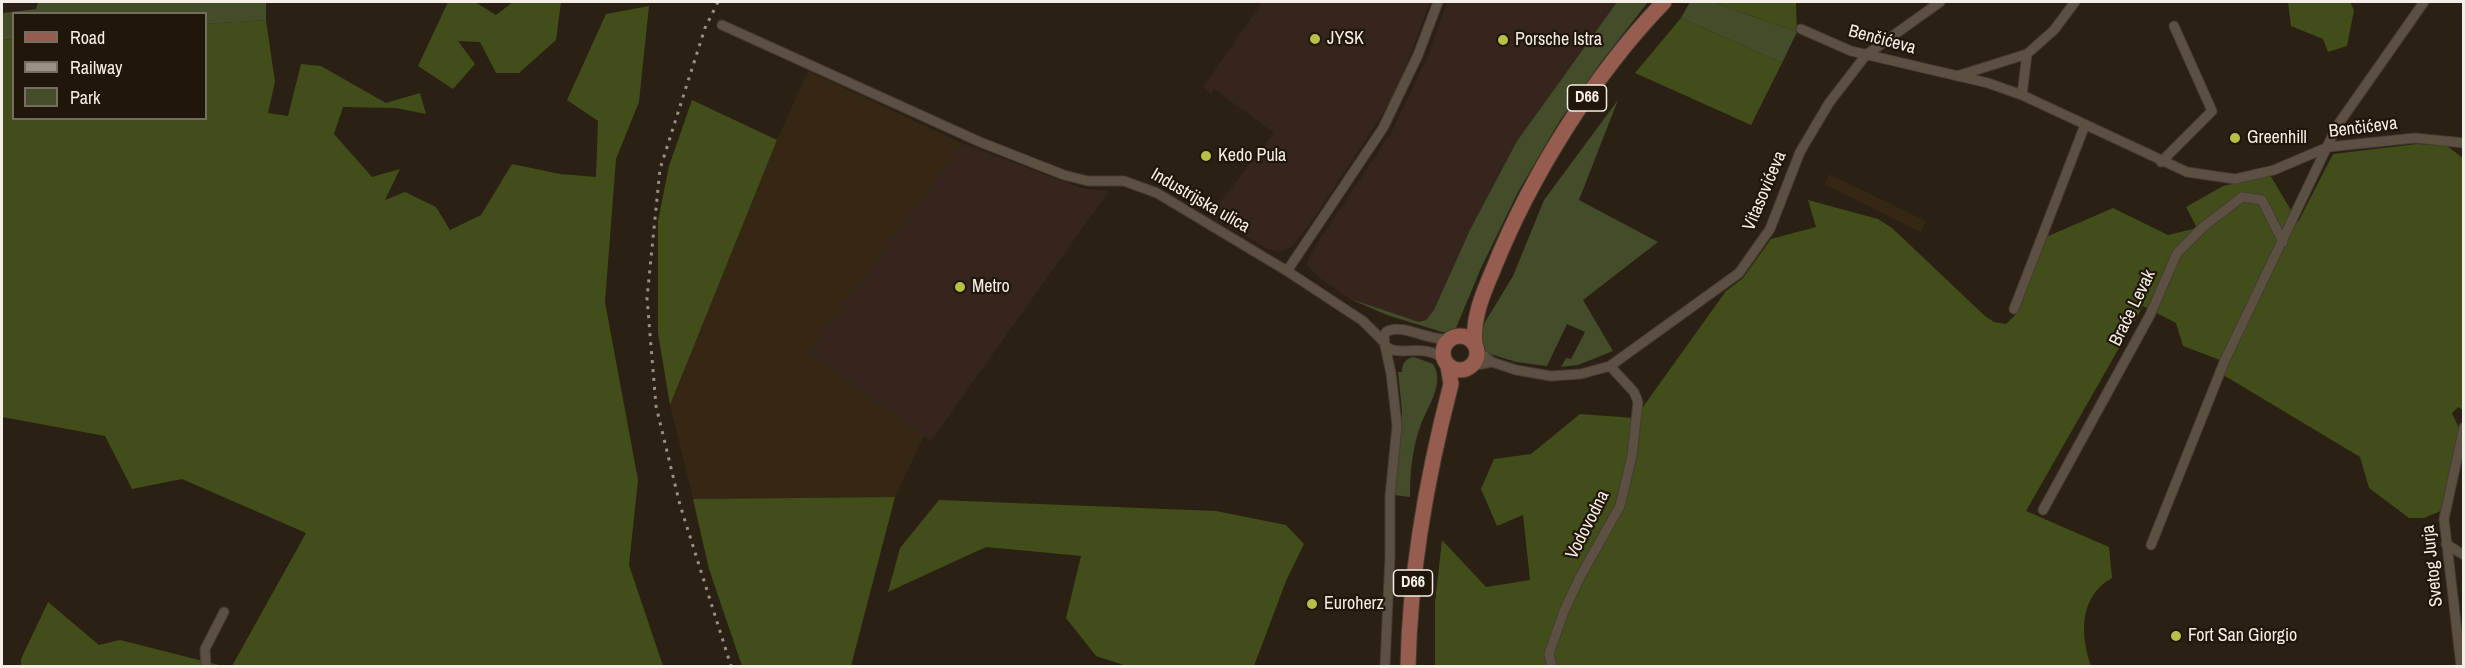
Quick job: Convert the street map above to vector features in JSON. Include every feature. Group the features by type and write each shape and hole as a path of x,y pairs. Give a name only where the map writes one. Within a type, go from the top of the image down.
{"main road":[{"name":"D66","path":"1408,666 1412,589 1424,500 1451,384 1443,348 1462,331 1483,294 1499,254 1524,203 1568,124 1610,66 1664,2"},
{"name":"D66","path":"1451,384 1476,358 1474,331 1483,294"},
{"path":"1453,338 1466,337 1475,347"},
{"path":"1446,362 1456,370 1468,367"}],"street":[{"path":"1287,271 1383,128 1418,55 1438,2"},
{"name":"Vitasovićeva","path":"1475,347 1492,362 1516,370 1551,376 1581,374 1610,366 1739,273 1770,229 1800,152 1829,103 1866,55 1940,2"},
{"path":"1957,76 2027,54 2054,30 2074,2"},
{"path":"2151,545 2225,360 2337,126 2424,2"},
{"name":"Industrijska ulica","path":"723,25 971,138 1076,178 1088,181 1124,181 1157,193 1287,271 1363,321 1384,344"},
{"path":"2161,162 2212,111 2174,26"},
{"name":"Benčićeva","path":"1801,29 1851,51 1988,83 2022,95 2161,162 2187,172 2235,179 2274,170 2328,147 2415,138 2463,142"},
{"path":"2022,95 2027,54"},
{"path":"2014,309 2085,125"},
{"path":"2235,179 2242,197 2262,200 2283,242"},
{"name":"Braće Levak","path":"2043,510 2150,315 2177,253 2203,227 2242,197"},
{"name":"Industrijska ulica","path":"1363,321 1433,339 1453,338"},
{"path":"1385,666 1390,496 1397,426 1391,373 1384,344 1386,332 1395,328"},
{"path":"1384,344 1392,351 1420,349 1446,362"},
{"path":"1391,373 1398,351"},
{"name":"Vitasovićeva","path":"1468,367 1492,362"},
{"name":"Vodovodna","path":"1552,666 1549,654 1561,619 1580,577 1620,506 1632,456 1638,402 1634,392 1610,366"},
{"name":"Svetog Jurja","path":"2461,666 2444,519 2463,427"},
{"path":"2446,544 2463,555"},
{"path":"206,666 205,649 224,612"}],"shaded area":[{"path":"1262,2 1430,2 1398,87 1382,115 1314,218 1293,246 1280,252 1268,249 1209,216 1274,133 1214,89 1211,94 1203,87"},
{"path":"1447,2 1617,2 1517,141 1434,310 1426,320 1419,322 1348,298 1321,279 1307,265 1310,254 1391,133 1427,58"},
{"path":"808,71 962,143 809,352 924,436 895,497 693,499 670,405 777,140"},
{"path":"962,143 1081,188 1109,191 931,441 809,352"},
{"path":"1829,174 1926,221 1921,232 1825,184"}],"green space":[{"path":"38,2 266,2 266,20 207,24 207,12 12,12 12,39 2,40 2,13 36,9"},
{"path":"448,2 475,2 496,15 513,2 561,2 556,40 519,73 496,73 480,42 458,41 475,64 453,89 418,66"},
{"path":"1617,2 1648,2 1601,62 1559,122 1518,192 1481,268 1456,328 1451,332 1442,332 1387,315 1348,298 1419,322 1426,320 1434,310 1470,230 1517,141"},
{"path":"1690,2 1713,2 1797,32 1782,63 1681,18"},
{"path":"1713,2 1796,2 1797,32"},
{"path":"2288,2 2350,2 2354,10 2347,46 2328,52 2323,39 2291,26"},
{"path":"649,6 639,102 616,159 605,302 638,480 629,565 663,666 232,666 306,533 182,479 132,489 105,436 2,417 2,40 12,39 12,120 207,120 207,24 266,20 275,82 268,113 288,116 301,64 321,66 386,103 420,93 426,114 396,108 343,107 334,134 372,177 400,169 385,200 405,192 436,207 450,230 481,215 512,164 560,174 596,177 598,121 567,100 606,14"},
{"path":"1681,18 1782,63 1751,125 1635,73"},
{"path":"692,100 777,140 670,405 658,333 658,221 669,166"},
{"path":"1618,100 1579,200 1658,242 1583,300 1613,351 1578,365 1561,367 1566,358 1571,359 1585,332 1567,324 1547,366 1516,362 1487,353 1481,346 1480,338 1485,322 1513,276 1544,200"},
{"path":"2417,144 2447,146 2463,158 2463,410 2458,407 2452,413 2459,428 2443,510 2424,518 2409,518 2369,488 2360,457 2215,370 2220,360 2183,346 2176,323 2143,306 2026,511 2109,547 2112,578 2093,595 2085,617 2085,642 2091,666 1435,666 1435,603 1442,540 1486,587 1530,580 1523,515 1497,526 1481,489 1494,459 1531,454 1580,414 1635,418 1726,291 1743,278 1771,239 1816,227 1808,200 1878,219 1892,228 1985,316 1994,322 2006,324 2015,315 2046,237 2113,208 2168,235 2197,228 2186,207 2223,186 2270,175 2298,222 2333,154"},
{"path":"1414,357 1433,364 1437,379 1434,396 1415,444 1410,497 1394,495 1402,411 1398,372 1402,372 1407,360"},
{"path":"895,497 851,666 742,666 709,569 693,499"},
{"path":"939,500 1216,511 1286,525 1304,544 1286,581 1254,666 1127,666 1096,656 1066,618 1081,556 986,547 888,592 900,548"},
{"path":"48,602 99,645 120,640 223,666 21,666 21,659"}],"railway":[{"path":"718,2 705,28 660,169 647,298 656,406 680,505 731,666"}],"place":[{"name":"JYSK","path":"1315,39"},
{"name":"Porsche Istra","path":"1503,40"},
{"name":"Greenhill","path":"2235,138"},
{"name":"Kedo Pula","path":"1206,156"},
{"name":"Metro","path":"960,287"},
{"name":"Euroherz","path":"1312,604"},
{"name":"Fort San Giorgio","path":"2176,636"}]}
